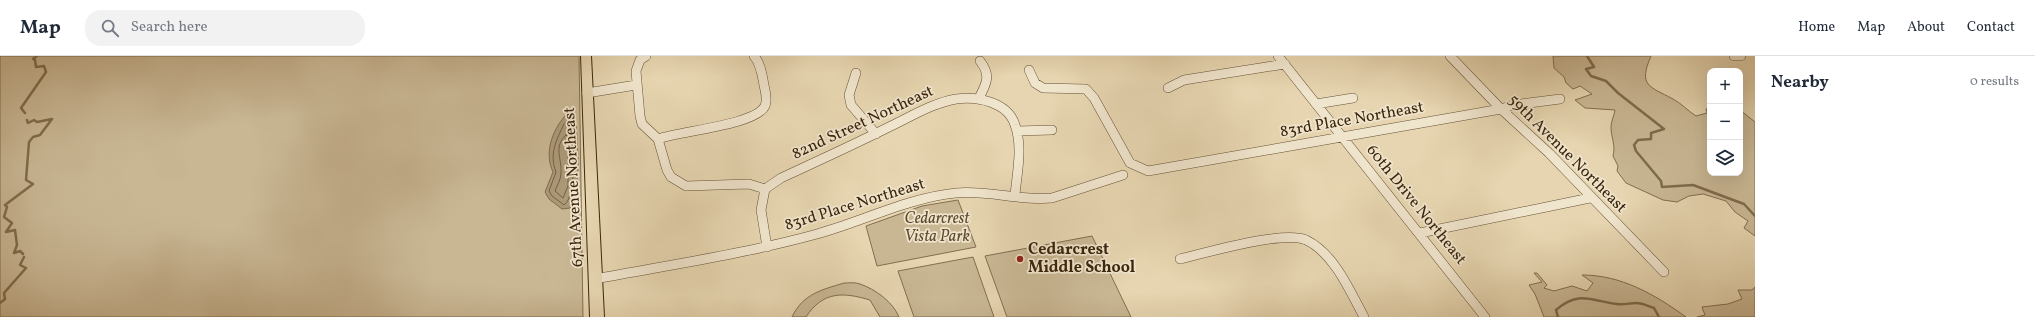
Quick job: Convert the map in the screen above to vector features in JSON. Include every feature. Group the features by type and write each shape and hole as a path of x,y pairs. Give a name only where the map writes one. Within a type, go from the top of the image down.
{"main road":[{"name":"67th Avenue Northeast","path":"586,56 597,317"}],"street":[{"path":"658,139 676,132 743,121 757,116 766,107 766,97 759,63 754,56"},
{"name":"60th Drive Northeast","path":"1278,56 1420,233 1485,317"},
{"name":"59th Avenue Northeast","path":"1450,56 1502,110 1549,153 1590,198 1664,272"},
{"path":"643,58 636,71 636,85 642,124 658,139 667,170 671,177 682,184 697,187 749,184 765,189 760,199 760,209 767,247"},
{"path":"980,61 988,70 989,81 979,98 1004,109 1012,118 1017,131 1015,195"},
{"path":"1168,88 1184,80 1285,64"},
{"name":"83rd Place Northeast","path":"1029,70 1035,83 1043,88 1086,89 1094,98 1130,162 1138,168 1148,171 1502,110 1513,105 1560,99"},
{"path":"856,73 849,95 851,105 876,134"},
{"path":"587,93 636,85"},
{"name":"82nd Street Northeast","path":"765,189 781,178 949,100 979,98"},
{"path":"1316,104 1353,98"},
{"path":"1017,131 1052,130"},
{"name":"83rd Place Northeast","path":"595,279 767,247 820,233 914,200 956,193 1015,195 1040,199 1052,198 1123,175"},
{"path":"1420,233 1590,198"},
{"path":"1180,259 1267,240 1281,238 1306,240 1326,256 1364,317"}],"green space":[{"path":"0,56 579,56 583,317 0,317"},
{"path":"1553,56 1651,56 1646,74 1648,84 1652,88 1676,101 1696,116 1707,113 1707,176 1743,176 1743,112 1755,122 1755,236 1744,228 1748,221 1735,212 1726,201 1703,194 1689,196 1677,202 1663,200 1626,183 1617,171 1618,166 1613,156 1614,148 1611,123 1615,110 1585,108 1575,100 1592,94 1580,86 1573,89 1566,83 1564,77 1554,68"},
{"name":"Cedarcrest Vista Park","path":"958,200 976,247 877,266 866,226 922,206"},
{"path":"1092,236 1131,317 1007,317 985,256"},
{"path":"973,257 994,317 914,317 898,271"},
{"path":"1534,273 1537,273 1547,285 1544,288 1554,291 1572,286 1587,291 1593,283 1582,275 1610,278 1624,282 1637,287 1662,301 1686,317 1544,317 1535,294 1529,285 1542,282"},
{"path":"844,283 858,283 866,286 888,301 899,317 880,317 870,300 842,295 827,298 819,302 806,317 792,317 796,309 807,298 820,291"},
{"path":"1755,287 1755,317 1697,317 1705,315 1702,307 1728,304 1742,299 1738,290 1752,290"}],"water":[{"path":"565,116 576,125 578,167 576,188 570,208 562,209 549,199 545,192 553,172 549,157 551,142 556,128"}],"waterway":[{"path":"25,113 21,108 46,72 44,66 36,67 35,60 33,59 37,56"},
{"path":"1587,56 1594,67 1586,69 1591,76 1606,81 1618,93 1664,129 1651,133 1651,139 1638,140 1634,145 1636,151 1661,181 1662,187 1693,185 1744,204 1755,216"},
{"path":"23,254 20,251 14,253 17,245 15,230 6,232 12,223 4,217 7,207 5,205 33,184 26,180 29,142 33,137 40,135 52,119 37,122 34,120 28,123 27,120"},
{"path":"0,303 5,299 4,293 26,268 20,265 24,257"},
{"path":"1558,317 1556,310 1564,304 1572,300 1585,298 1617,304 1643,304 1654,308 1659,317"}],"place":[{"name":"Cedarcrest Middle School","path":"1020,259"}]}
